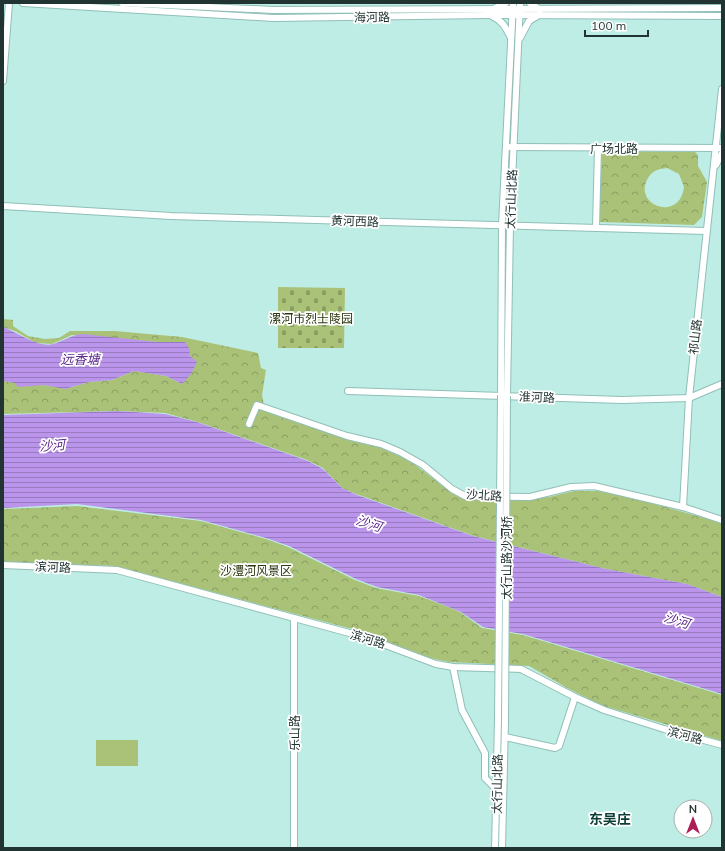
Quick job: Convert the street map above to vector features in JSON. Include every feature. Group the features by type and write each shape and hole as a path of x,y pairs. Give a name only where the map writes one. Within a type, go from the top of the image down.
{"street":[{"path":"3,81 9,3"},
{"name":"海河路","path":"22,3 274,18 490,12 512,9 520,13 722,16"},
{"name":"海河路","path":"122,3 274,10 490,12"},
{"path":"506,3 490,12 500,20 515,40 529,21 540,13 530,3"},
{"name":"太行山北路","path":"504,396 502,225 506,147 515,40 520,13 520,3"},
{"name":"海河路","path":"540,13 722,8"},
{"name":"太行山北路","path":"504,396 513,147 515,40 512,9"},
{"name":"祁山路","path":"683,507 689,398 706,231 714,168 720,157 719,148 722,89"},
{"name":"广场北路","path":"506,147 719,148"},
{"path":"596,228 598,148"},
{"path":"714,168 722,167"},
{"name":"黄河西路","path":"3,206 171,216 706,231"},
{"name":"淮河路","path":"348,391 622,400 689,398 722,384"},
{"name":"太行山路沙河桥","path":"502,720 504,396"},
{"name":"沙北路","path":"249,424 257,405 347,436 381,444 400,452 423,465 452,489 465,496 530,498 571,487 594,486 683,507 722,520"},
{"name":"滨河路","path":"3,565 116,570 375,641 436,664 453,667 521,669 604,710 722,745"},
{"name":"乐山路","path":"294,618 294,848"},
{"path":"453,667 462,710 485,753 485,778 496,789"},
{"path":"505,736 555,748 559,746 575,697"},
{"name":"太行山北路","path":"502,720 505,736 502,848"},
{"name":"太行山北路","path":"495,848 496,789 502,720"}],"green space":[{"path":"602,151 695,152 698,155 698,166 707,182 702,217 694,225 599,222","holes":["667,168 679,174 684,187 681,198 675,204 667,207 652,203 647,197 645,189 649,177 658,170"]},
{"name":"漯河市烈士陵园","path":"278,287 345,288 344,348 278,348"},
{"path":"3,319 13,320 13,326 28,336 45,339 59,338 70,331 115,331 182,337 258,353 261,368 266,370 262,395 265,410 380,447 410,461 455,495 466,499 503,500 549,497 574,491 609,491 722,523 722,597 687,584 606,569 474,536 342,488 323,468 307,460 198,422 165,413 118,411 3,414 3,381 53,386 65,389 89,382 112,380 134,371 166,376 182,384 192,357 188,355 185,342 157,342 72,335 52,344 36,343 15,331 3,327"},
{"name":"沙澧河风景区","path":"77,506 201,521 266,539 288,547 355,580 376,588 419,596 446,606 460,612 482,628 523,635 722,695 722,741 601,705 529,666 449,662 425,657 356,630 115,566 3,562 3,509"},
{"path":"96,740 138,740 138,766 96,766"}],"water":[{"name":"远香塘","path":"3,327 34,342 47,345 83,334 157,342 185,342 190,350 189,355 197,362 191,374 182,384 166,376 134,371 112,380 89,382 65,389 44,385 18,387 15,383 3,381"},
{"name":"沙河","path":"118,411 165,414 197,422 308,461 323,469 342,488 357,495 473,536 606,569 687,584 722,597 722,694 523,634 483,627 461,612 419,595 377,587 356,579 289,546 201,520 77,504 3,508 3,415"}],"district":[{"name":"东吴庄","path":"610,819"}]}
